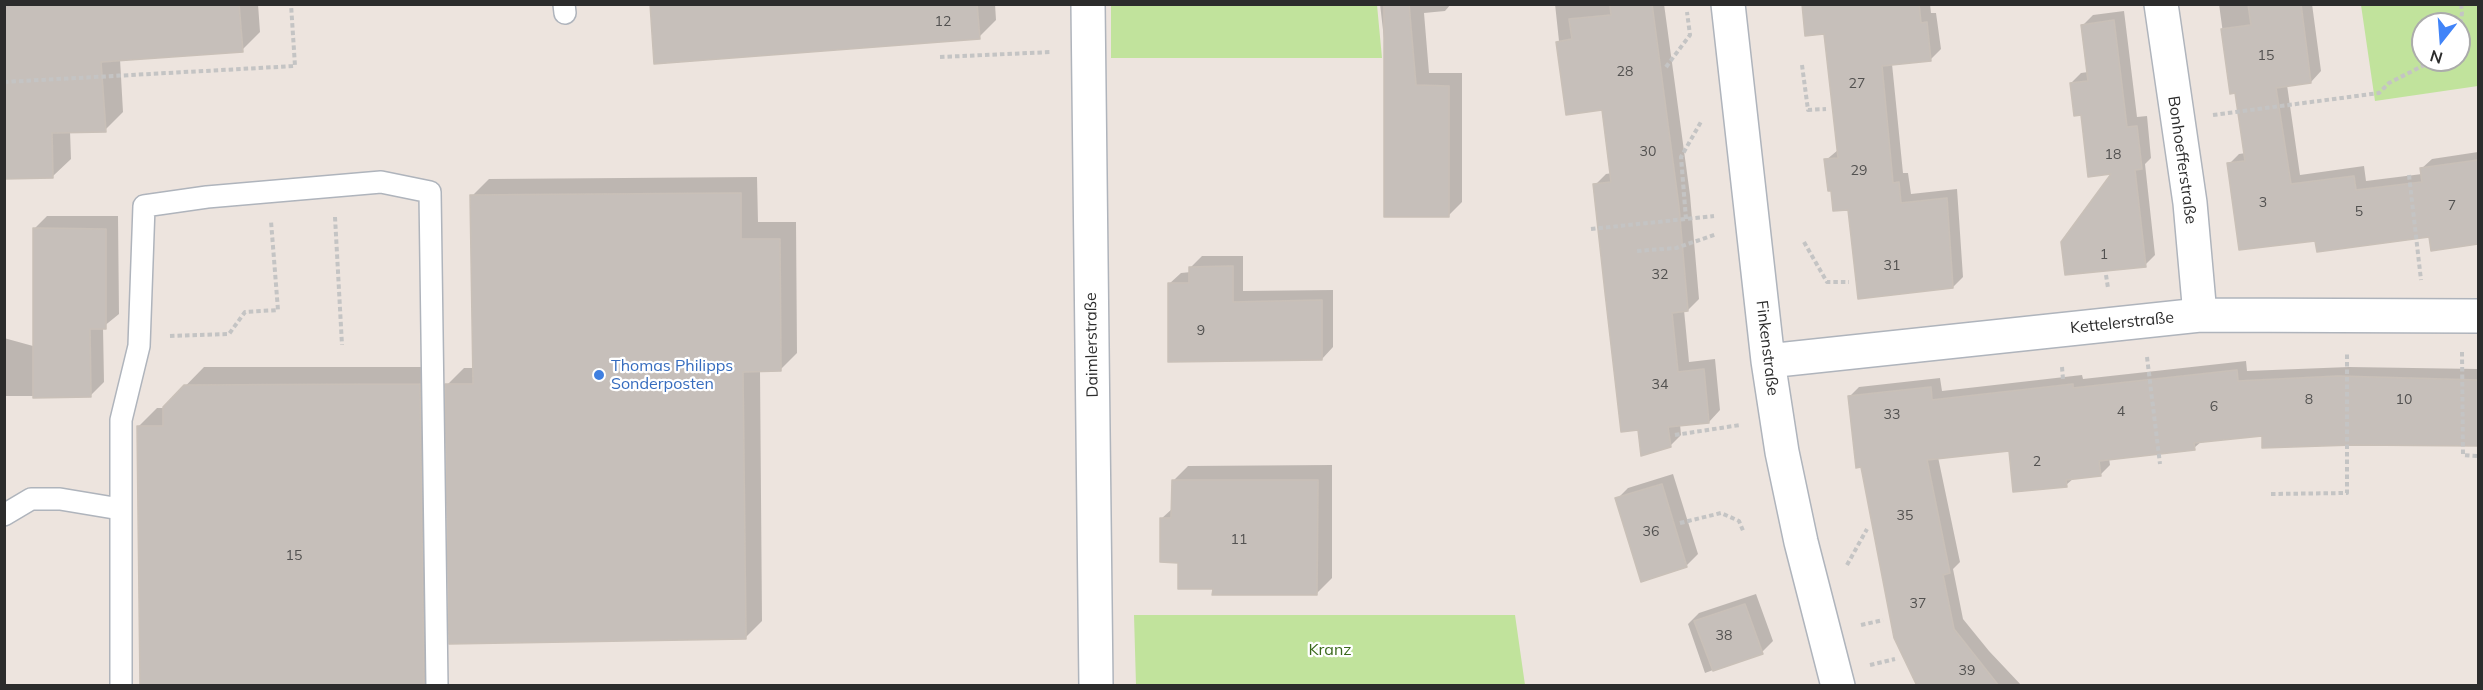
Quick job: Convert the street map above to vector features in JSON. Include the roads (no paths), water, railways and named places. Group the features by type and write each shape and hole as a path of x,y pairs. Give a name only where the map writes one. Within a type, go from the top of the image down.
{"street":[{"name":"Daimlerstraße","path":"1088,4 1096,686"},
{"name":"Finkenstraße","path":"1728,4 1776,419 1801,542 1838,686"},
{"name":"Bonhoefferstraße","path":"2161,4 2190,203 2200,315"},
{"name":"Kettelerstraße","path":"1768,361 2200,315 2470,316"}],"lane":[{"path":"121,686 121,420 139,338 144,207 207,197 381,182 430,192 436,686"},
{"path":"4,515 31,499 60,499 120,509"}],"place":[{"name":"Thomas Philipps Sonderposten","path":"599,375"}],"park label":[{"name":"Kranz","path":"1330,650"}]}
